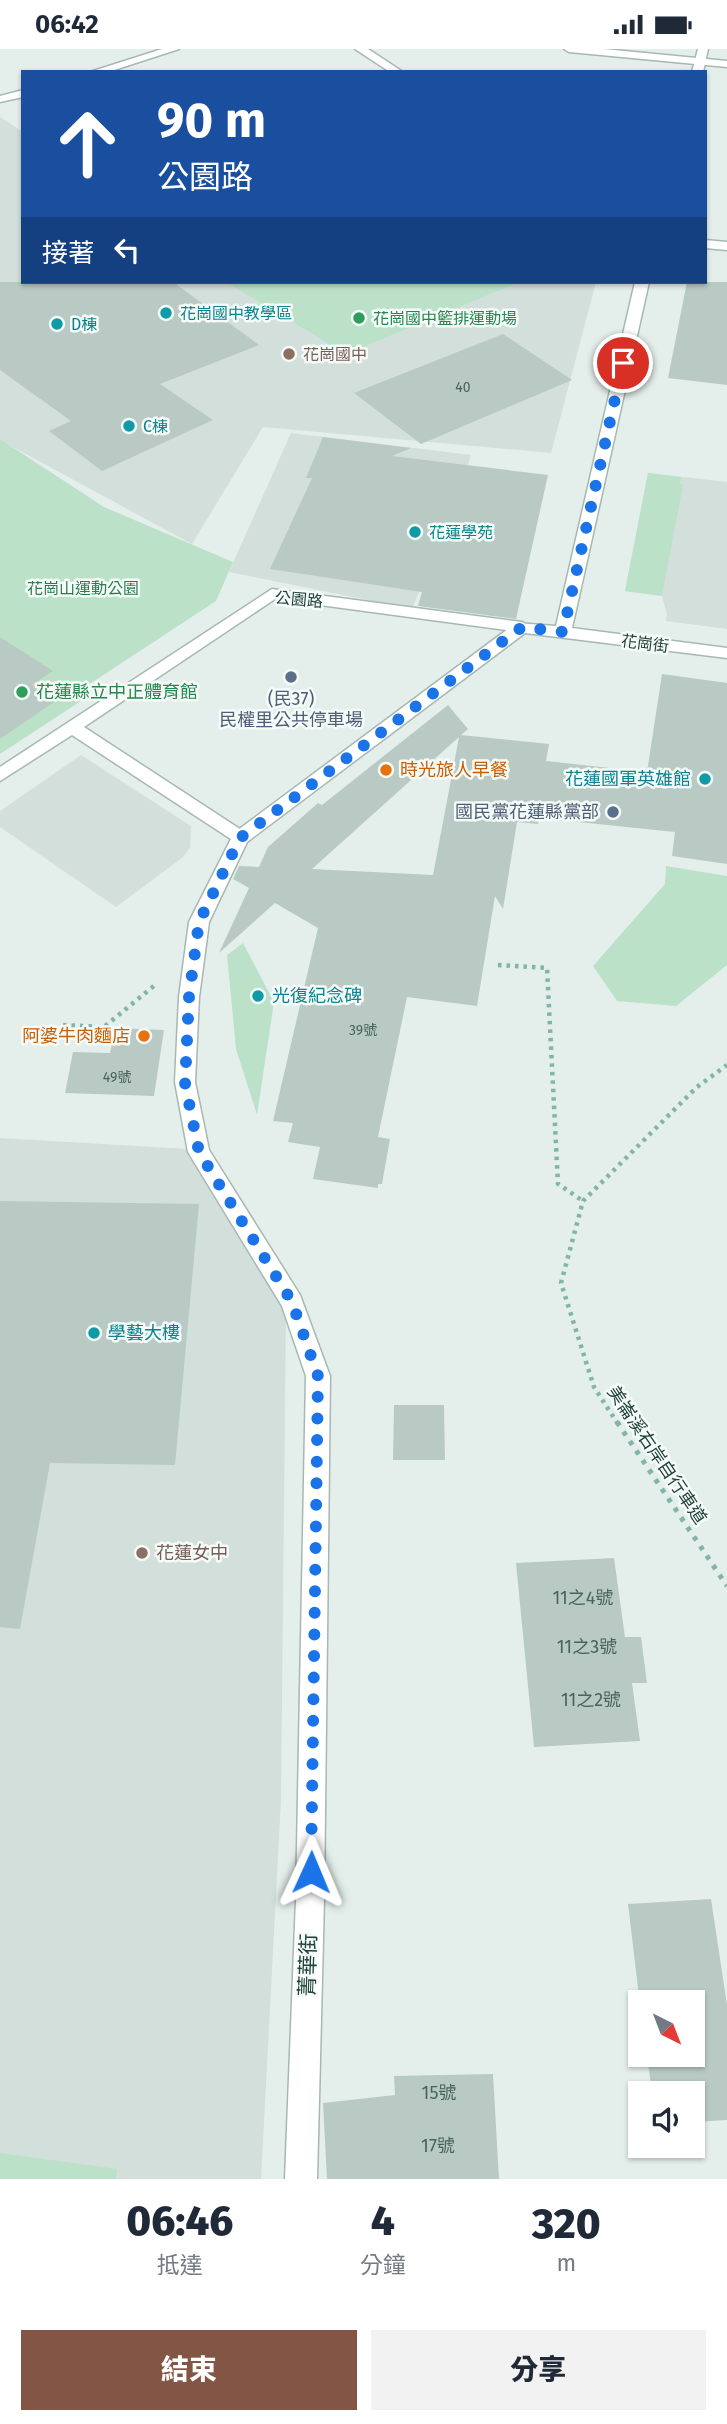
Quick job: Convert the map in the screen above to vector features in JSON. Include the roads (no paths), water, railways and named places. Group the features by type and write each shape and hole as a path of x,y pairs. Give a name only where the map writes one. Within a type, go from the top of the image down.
{"street":[{"path":"102,70 174,49"},
{"path":"360,49 395,70"},
{"path":"569,49 699,67 727,64"},
{"path":"699,67 703,49"},
{"path":"0,99 21,94"},
{"path":"707,244 727,246"},
{"path":"563,632 642,284"},
{"name":"公園路","path":"0,775 272,594 563,632"},
{"path":"72,727 240,838 522,627"},
{"name":"花崗街","path":"563,632 727,653"},
{"name":"菁華街","path":"240,838 199,922 189,997 185,1083 199,1152 292,1302 318,1376 310,1886 301,2179"}],"place":[{"name":"花崗國中教學區","path":"166,313"},
{"name":"花崗國中籃排運動場","path":"359,318"},
{"name":"D棟","path":"57,324"},
{"name":"花崗國中","path":"289,354"},
{"name":"C棟","path":"129,426"},
{"name":"花蓮學苑","path":"415,532"},
{"name":"(民37) 民權里公共停車場","path":"291,677"},
{"name":"花蓮縣立中正體育館","path":"22,692"},
{"name":"時光旅人早餐","path":"386,770"},
{"name":"花蓮國軍英雄館","path":"705,779"},
{"name":"國民黨花蓮縣黨部","path":"613,812"},
{"name":"光復紀念碑","path":"258,996"},
{"name":"阿婆牛肉麵店","path":"144,1036"},
{"name":"學藝大樓","path":"94,1333"},
{"name":"花蓮女中","path":"142,1553"}],"park label":[{"name":"花崗山運動公園","path":"83,588"}]}
